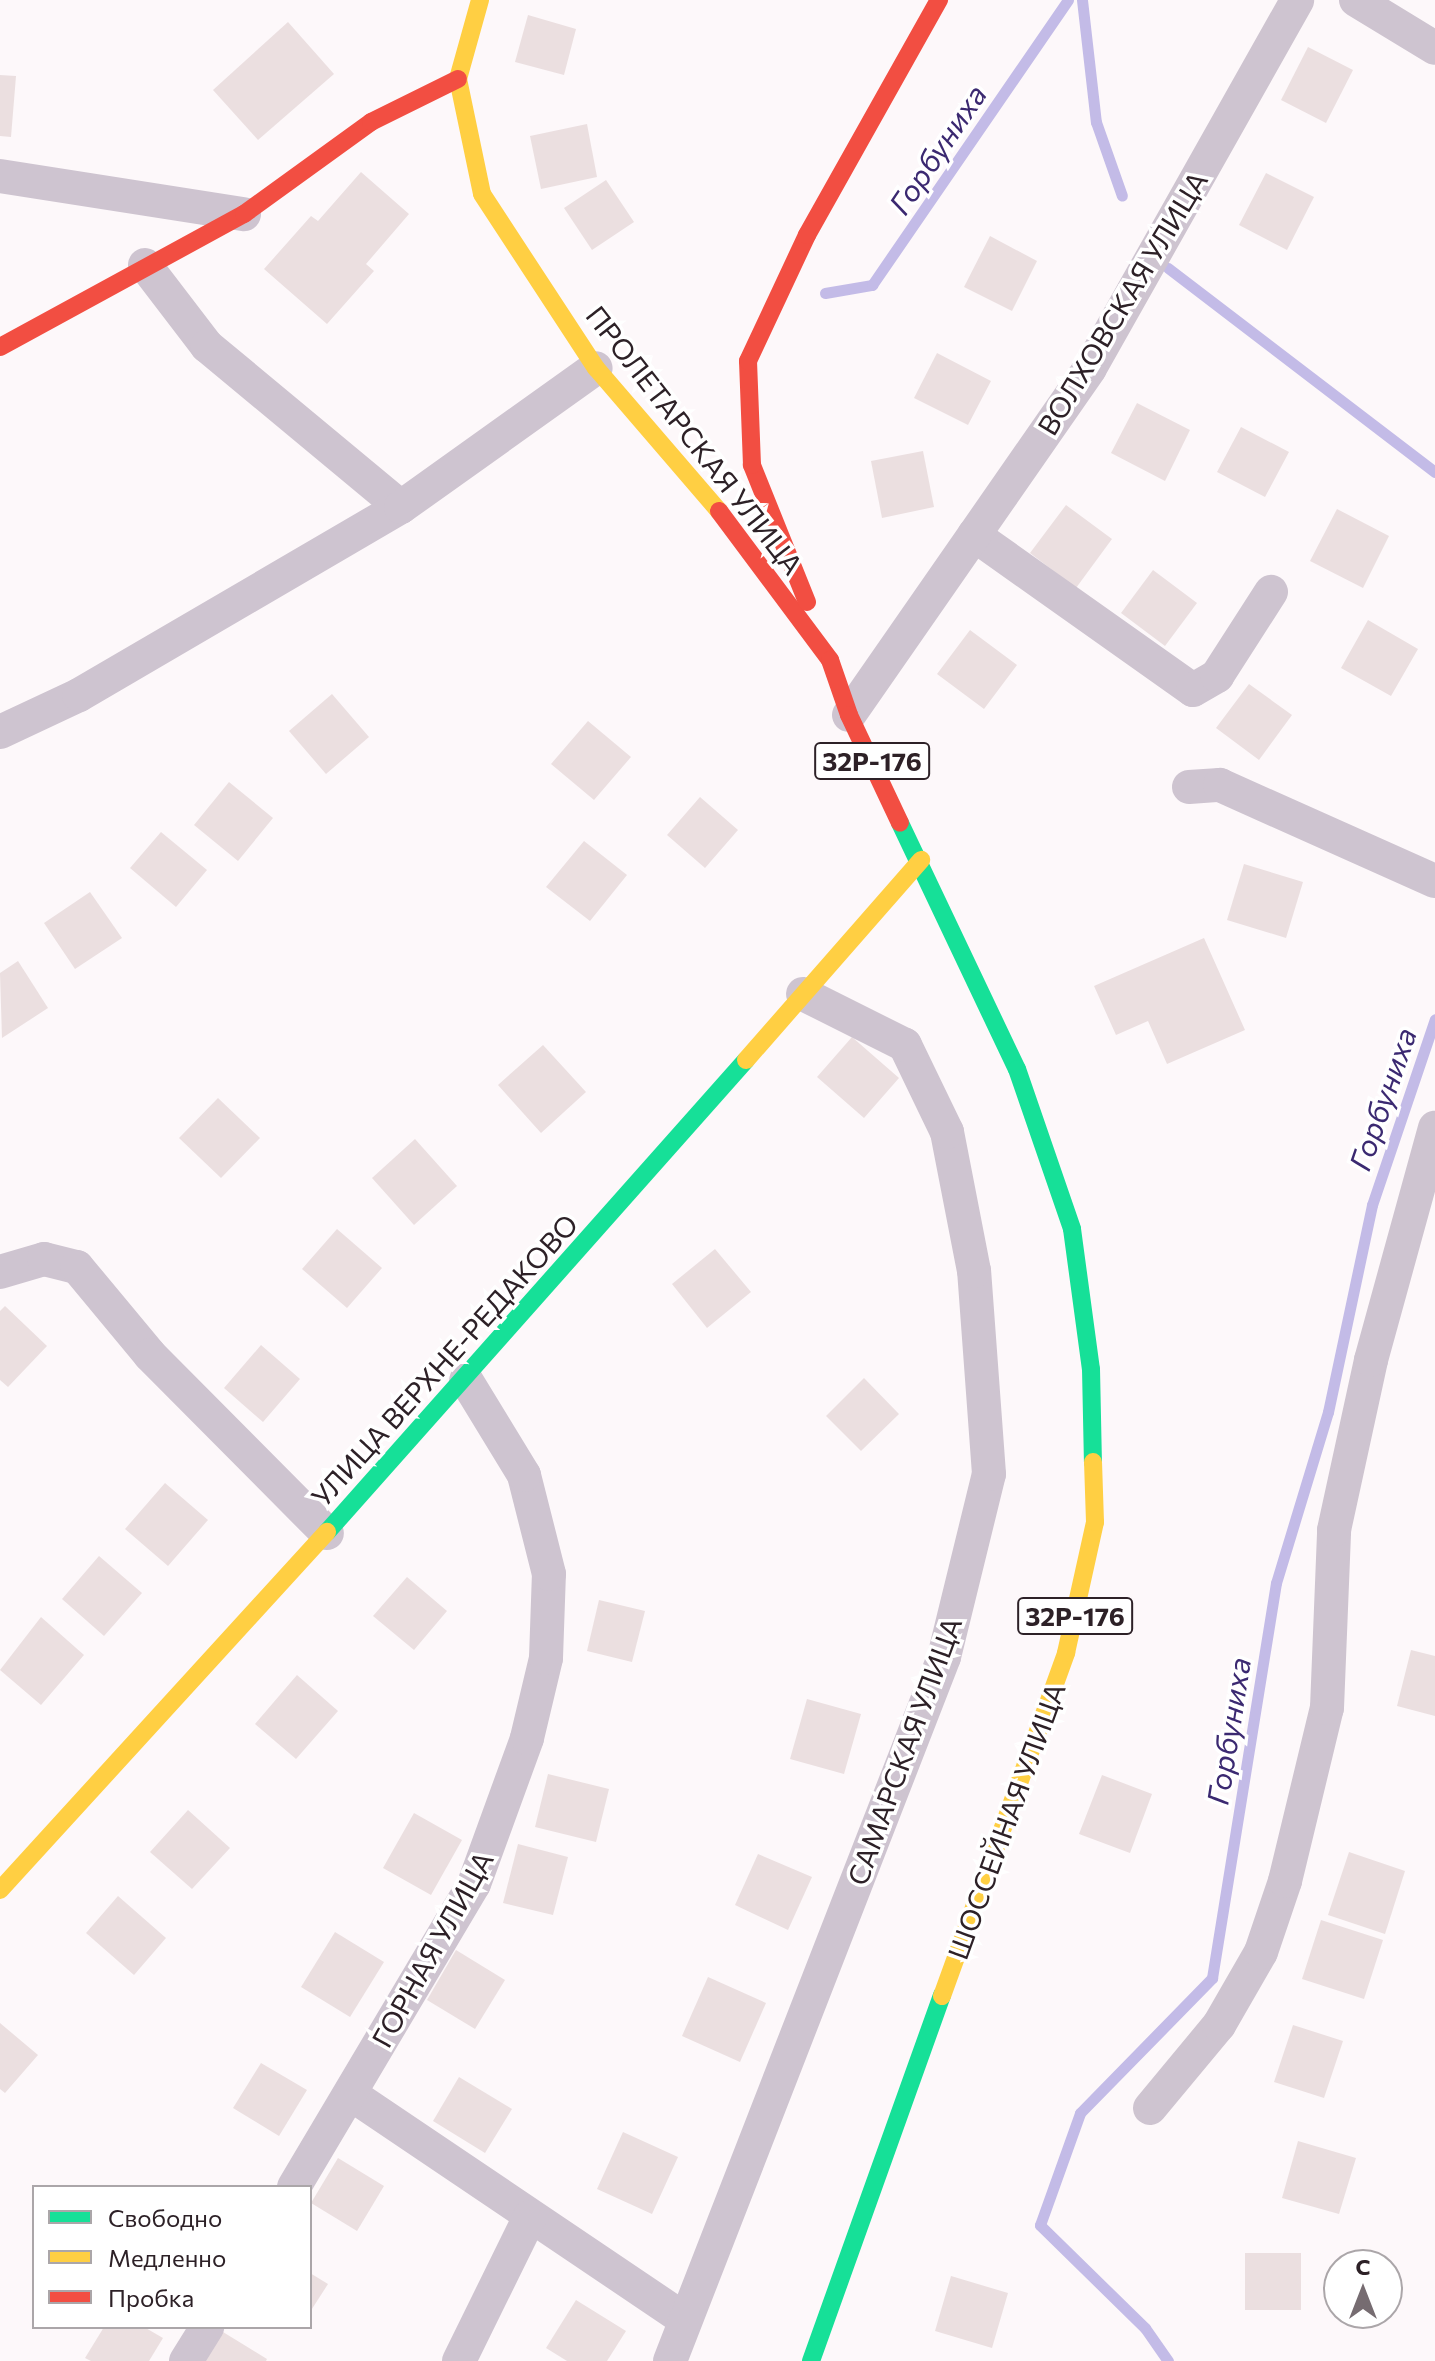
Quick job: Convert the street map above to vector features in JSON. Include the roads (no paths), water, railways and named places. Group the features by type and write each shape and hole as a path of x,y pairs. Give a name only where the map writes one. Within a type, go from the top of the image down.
{"main road":[{"name":"ПРОЛЕТАРСКАЯ УЛИЦА","path":"480,0 458,79 482,194 596,368 704,491 830,660 849,715 921,860"},
{"path":"830,660 752,465 748,361 807,235 939,0"},
{"path":"0,347 145,265 244,214 371,122 458,79"},
{"name":"УЛИЦА ВЕРХНЕ-РЕДАКОВО","path":"0,1890 466,1380 921,860"},
{"name":"ШОССЕЙНАЯ УЛИЦА","path":"811,2361 1066,1653 1095,1522 1091,1369 1072,1229 1017,1069 921,860"}],"street":[{"name":"ВОЛХОВСКАЯ УЛИЦА","path":"849,715 1090,368 1297,0"},
{"path":"1356,0 1435,48"},
{"path":"0,176 244,214"},
{"path":"145,265 207,346 401,507"},
{"path":"0,732 79,695 401,507 596,368"},
{"path":"974,535 1193,690 1217,676 1271,592"},
{"path":"1189,787 1220,785 1435,881"},
{"name":"САМАРСКАЯ УЛИЦА","path":"670,2361 683,2318 944,1657 989,1474 974,1271 947,1132 905,1045 803,994"},
{"path":"1150,2108 1219,2025 1261,1952 1285,1881 1327,1708 1334,1530 1371,1360 1435,1128"},
{"path":"0,1272 44,1259 77,1267 150,1355 327,1533"},
{"name":"ГОРНАЯ УЛИЦА","path":"295,2185 352,2095 474,1884 527,1738 546,1658 549,1574 524,1475 466,1380"},
{"path":"352,2095 683,2318"},
{"path":"459,2361 530,2217"},
{"path":"186,2361 206,2329"}],"waterway":[{"name":"Горбуниха","path":"825,293 872,285 1068,0"},
{"name":"Горбуниха","path":"1082,0 1096,122 1122,196"},
{"name":"Горбуниха","path":"1168,268 1435,472"},
{"name":"Горбуниха","path":"1168,2361 1145,2328 1040,2225 1080,2113 1212,1978 1276,1583 1328,1412 1372,1205 1435,1019"}]}
